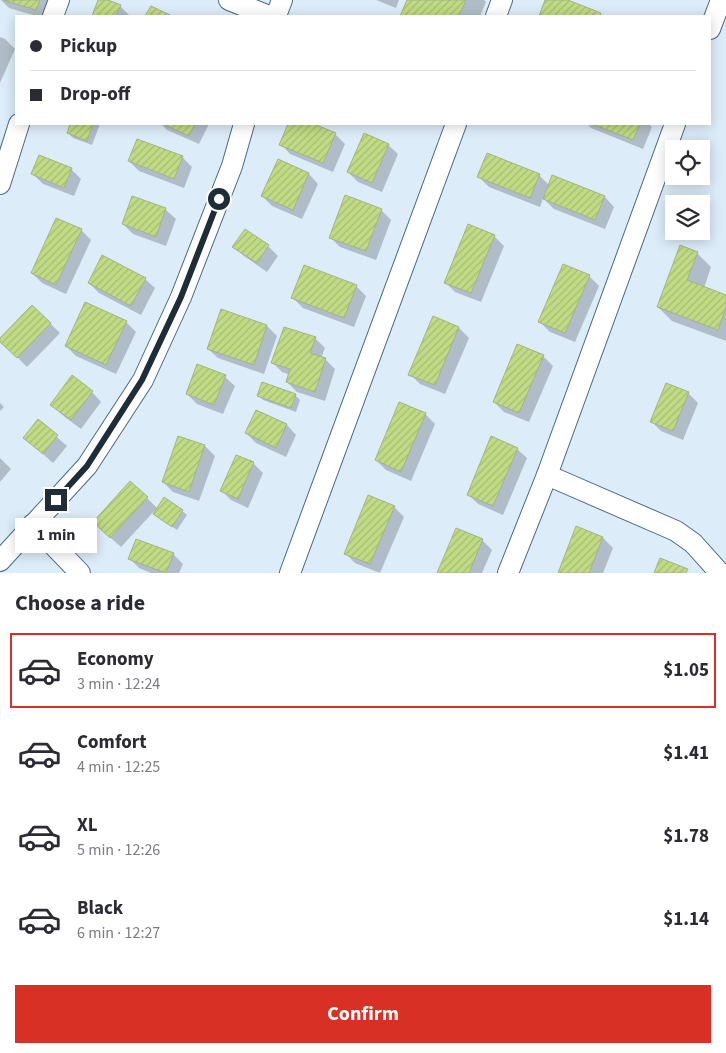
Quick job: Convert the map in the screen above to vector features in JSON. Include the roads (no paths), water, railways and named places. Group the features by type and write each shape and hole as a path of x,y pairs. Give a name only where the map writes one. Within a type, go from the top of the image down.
{"street":[{"path":"53,15 58,0"},
{"path":"229,0 266,15"},
{"path":"276,15 282,0"},
{"path":"496,15 502,0"},
{"path":"711,26 721,0"},
{"path":"0,184 20,125"},
{"path":"0,561 87,466 142,380 181,297 232,166 244,125"},
{"path":"290,573 456,125"},
{"path":"508,573 547,474 675,125"},
{"path":"547,474 676,531 694,542 716,571"},
{"path":"33,524 80,573"}]}
